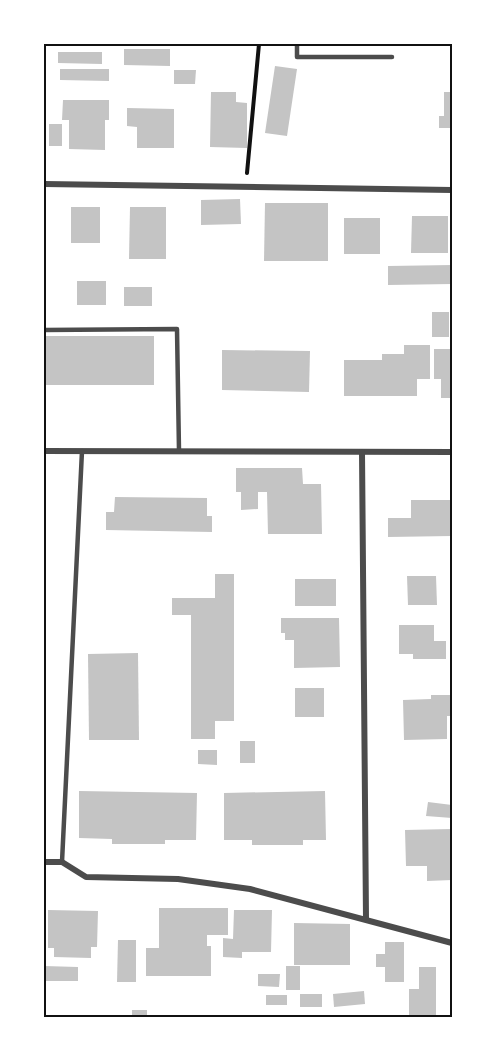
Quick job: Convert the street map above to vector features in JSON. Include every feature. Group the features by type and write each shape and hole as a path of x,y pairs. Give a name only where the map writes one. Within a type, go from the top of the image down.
{"street":[{"path":"44,184 245,185 453,190"},
{"path":"44,451 453,452"},
{"path":"362,452 366,919"},
{"path":"44,862 62,862 86,877 178,879 250,889 453,943"}],"lane":[{"path":"297,44 297,57 392,57"},
{"path":"44,330 177,329 179,451"},
{"path":"62,862 82,451"}],"path":[{"path":"245,185 259,44"}],"building":[{"path":"124,49 170,49 170,66 124,65"},
{"path":"58,52 102,52 102,64 58,63"},
{"path":"275,66 297,69 287,136 265,133"},
{"path":"60,69 109,69 109,81 60,80"},
{"path":"174,70 196,70 195,84 174,84"},
{"path":"211,92 236,92 236,102 247,103 247,148 210,147"},
{"path":"444,92 452,92 452,128 439,128 439,116 444,116"},
{"path":"63,100 109,100 109,120 105,120 105,150 69,149 69,120 62,120"},
{"path":"127,108 174,109 174,148 137,148 137,127 127,126"},
{"path":"49,124 62,124 62,146 49,146"},
{"path":"240,199 241,224 201,225 201,200"},
{"path":"265,203 328,203 328,261 264,261"},
{"path":"71,207 100,207 100,243 71,243"},
{"path":"130,207 166,207 166,259 129,259"},
{"path":"412,216 448,216 448,253 411,253"},
{"path":"344,218 380,218 380,254 344,254"},
{"path":"452,265 452,284 388,285 388,266"},
{"path":"77,281 106,281 106,305 77,305"},
{"path":"124,287 152,287 152,306 124,306"},
{"path":"432,312 449,312 449,337 432,337"},
{"path":"44,336 154,336 154,385 44,385"},
{"path":"404,345 430,345 430,379 417,379 417,396 344,396 344,360 382,360 382,354 404,354"},
{"path":"434,349 452,349 452,398 441,398 441,379 434,379"},
{"path":"222,350 310,351 309,392 222,390"},
{"path":"236,468 302,468 303,484 321,484 322,534 268,534 267,492 258,492 258,509 241,510 241,492 236,492"},
{"path":"115,497 207,498 207,516 212,516 212,532 106,530 106,512 114,512"},
{"path":"411,500 452,500 452,536 388,537 388,518 411,518"},
{"path":"215,574 234,574 234,721 215,721 215,739 191,739 191,615 172,615 172,598 215,598"},
{"path":"407,576 436,576 437,605 408,605"},
{"path":"295,579 336,579 336,606 295,606"},
{"path":"281,618 339,618 340,667 294,668 294,640 285,640 285,633 281,633"},
{"path":"399,625 434,625 434,641 446,641 446,659 413,659 413,654 399,654"},
{"path":"138,653 139,740 89,740 88,654"},
{"path":"295,688 324,688 324,717 295,717"},
{"path":"431,695 452,695 452,716 447,716 447,739 404,740 403,700 431,699"},
{"path":"240,741 255,741 255,763 240,763"},
{"path":"198,750 217,750 217,765 198,764"},
{"path":"79,791 197,793 196,840 165,840 165,844 112,844 112,839 79,838"},
{"path":"325,791 326,840 303,840 303,845 252,845 252,840 224,840 224,793"},
{"path":"428,802 452,805 452,818 426,816"},
{"path":"452,829 452,880 427,881 427,866 406,866 405,830"},
{"path":"159,908 228,908 228,935 207,935 207,946 211,946 211,976 146,976 146,948 159,948"},
{"path":"48,910 98,911 97,947 91,947 91,958 54,957 54,948 48,948"},
{"path":"234,910 272,910 271,952 242,952 242,958 223,957 223,938 233,939"},
{"path":"294,923 350,924 350,965 294,965"},
{"path":"118,940 136,940 136,982 117,982"},
{"path":"385,942 404,942 404,982 385,982 385,967 376,967 376,954 385,954"},
{"path":"44,966 78,967 78,981 44,981"},
{"path":"286,966 300,966 300,990 286,990"},
{"path":"419,967 436,967 436,1018 409,1018 409,989 419,989"},
{"path":"258,974 280,974 279,987 258,986"},
{"path":"364,991 365,1004 334,1007 333,994"},
{"path":"300,994 322,994 322,1007 300,1007"},
{"path":"266,995 287,995 287,1005 266,1005"},
{"path":"132,1010 147,1010 147,1018 132,1018"}]}
